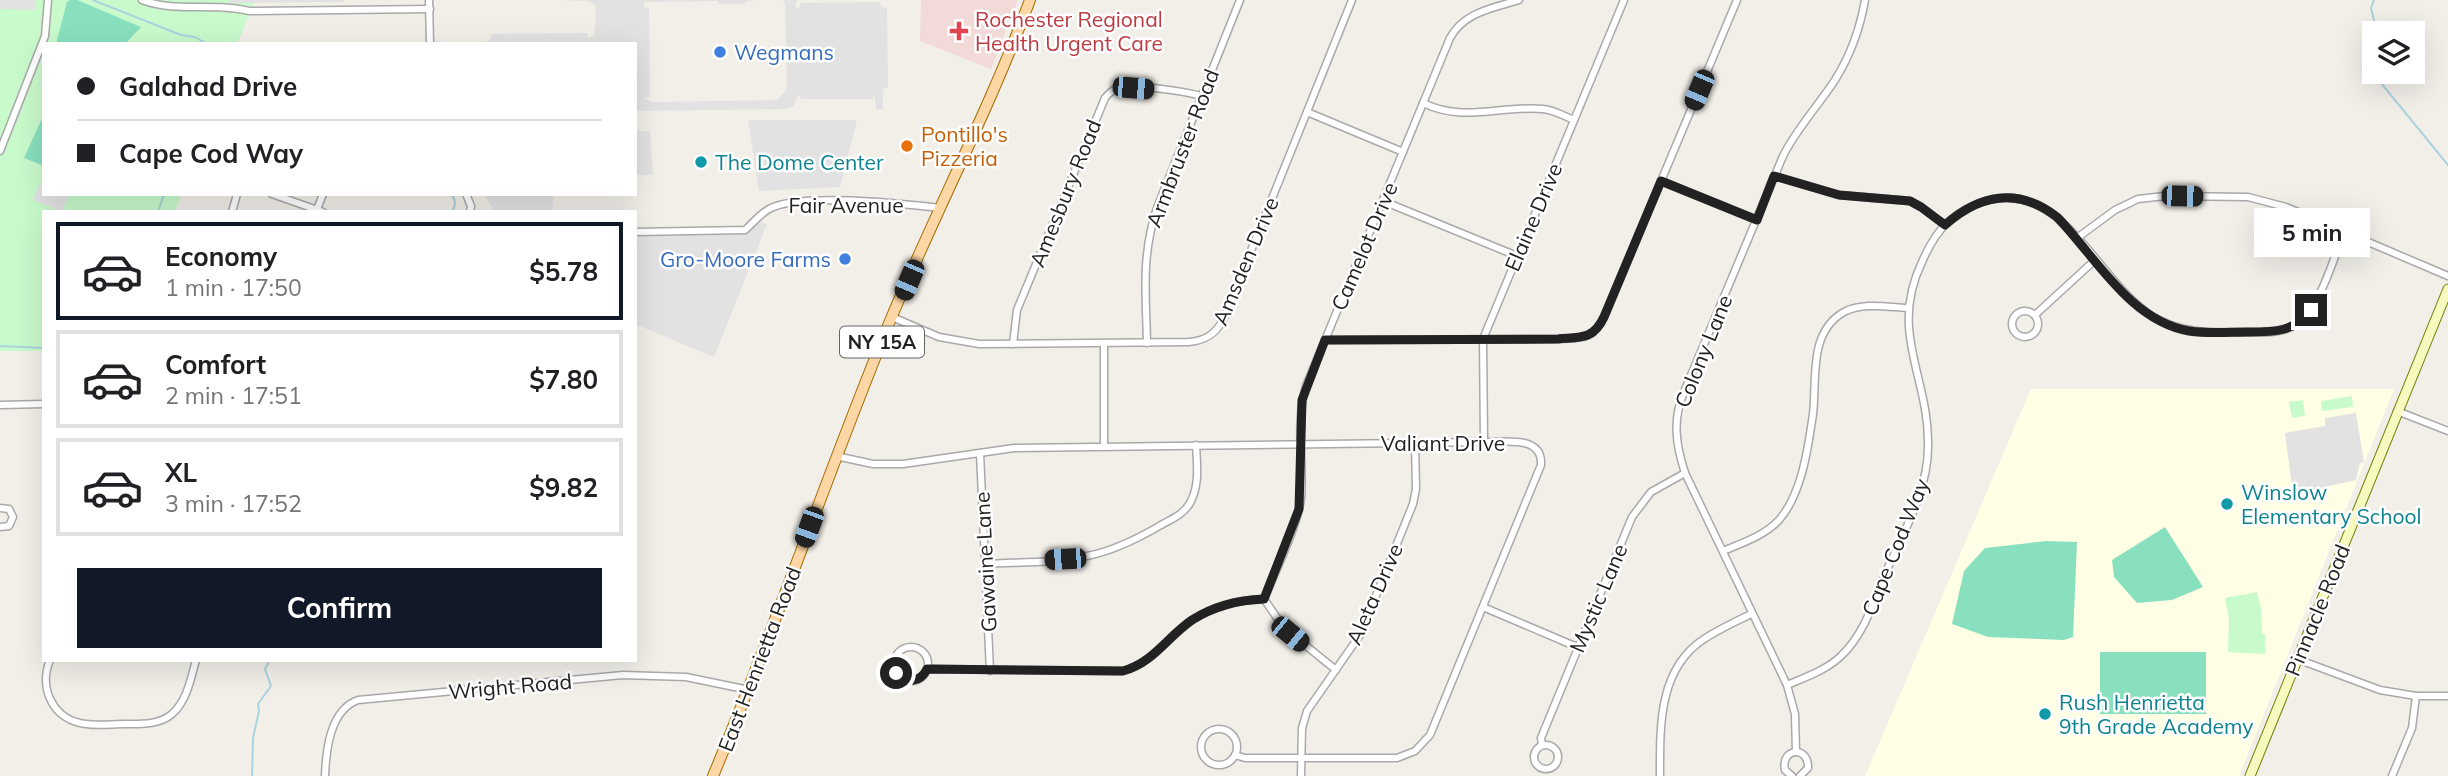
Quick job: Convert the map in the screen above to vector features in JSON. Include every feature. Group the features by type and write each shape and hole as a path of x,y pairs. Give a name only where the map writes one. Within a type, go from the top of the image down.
{"main road":[{"name":"East Henrietta Road","path":"713,776 749,690 836,456 892,317 991,98 1030,0"},
{"name":"Pinnacle Road","path":"2250,776 2447,293"}],"street":[{"path":"43,42 48,0"},
{"path":"142,0 163,6 230,6 249,11 430,9"},
{"path":"429,0 430,42"},
{"name":"Armbruster Road","path":"1147,342 1145,254 1148,237 1240,0"},
{"name":"Amsden Drive","path":"892,317 952,340 979,344 1204,340 1221,324 1352,0"},
{"name":"Camelot Drive","path":"1264,599 1299,509 1302,400 1450,38 1458,24 1474,15 1519,0"},
{"name":"Elaine Drive","path":"1484,442 1483,339 1624,0"},
{"path":"1325,340 1580,338 1596,331 1737,0"},
{"name":"Colony Lane","path":"1796,752 1795,714 1787,685 1685,473 1676,443 1676,420 1680,400 1774,176 1800,125 1844,64 1859,27 1865,0"},
{"path":"0,151 42,44"},
{"name":"Amesbury Road","path":"1013,344 1017,310 1105,98 1110,92 1125,87 1201,96"},
{"path":"1423,103 1455,113 1545,109 1574,121"},
{"path":"1307,112 1403,152"},
{"path":"1774,176 1839,195 1910,201 1945,225"},
{"path":"1661,181 1757,220"},
{"path":"277,196 315,210"},
{"path":"2077,238 2123,205 2146,198 2165,196 2258,199 2286,208 2448,276"},
{"name":"Cape Cod Way","path":"1787,685 1827,667 1842,655 1859,635 1921,489 1927,463 1928,428 1911,350 1907,308 1920,264 1945,225 1971,206 1992,199 2013,197 2035,202 2046,208 2077,238 2140,308 2175,327 2210,333 2280,331 2298,323 2311,310 2344,232"},
{"name":"Fair Avenue","path":"637,232 745,230 769,209 789,202 868,201 940,208"},
{"path":"1383,201 1517,256"},
{"path":"2035,315 2095,260"},
{"path":"1723,551 1769,529 1790,504 1799,478 1813,414 1817,351 1828,327 1840,315 1853,308 1907,308"},
{"path":"2027,311 2035,315 2038,322 2034,333 2026,337 2015,332 2013,319 2018,312 2027,311"},
{"path":"1104,343 1104,445"},
{"path":"0,405 42,404"},
{"path":"2397,411 2448,431"},
{"name":"Valiant Drive","path":"836,456 873,464 903,464 1014,448 1104,445 1525,442 1537,449 1541,465 1430,735 1419,747 1398,758 1245,758 1235,755"},
{"name":"Aleta Drive","path":"1301,776 1302,728 1307,710 1360,635 1413,503 1416,489 1416,443"},
{"path":"986,564 1091,556 1110,550 1181,514 1190,504 1197,482 1196,445"},
{"name":"Gawaine Lane","path":"981,453 990,671"},
{"name":"Mystic Lane","path":"1542,745 1541,738 1577,647 1636,510 1651,492 1685,473"},
{"path":"0,508 9,509 13,517 9,526 0,527"},
{"path":"927,669 1123,671 1149,660 1191,621 1203,614 1234,603 1264,599 1284,628 1336,670"},
{"path":"1483,607 1577,647"},
{"path":"1660,776 1662,711 1673,674 1690,650 1702,640 1751,614"},
{"path":"914,646 927,657 927,669 925,674 915,680 905,680 894,668 894,657 902,648 914,646"},
{"path":"2297,659 2380,690 2416,696 2448,696"},
{"path":"49,662 46,669 46,691 53,706 66,718 85,724 151,723 170,716 182,702 195,662"},
{"name":"Wright Road","path":"325,776 328,747 339,714 343,708 358,700 623,675 686,677 749,690"},
{"path":"2392,776 2412,728 2416,696"},
{"name":"Valiant Drive","path":"1214,730 1226,731 1236,744 1235,755 1221,765 1210,763 1202,754 1202,742 1214,730"},
{"name":"Mystic Lane","path":"1542,745 1550,746 1557,752 1558,760 1549,769 1542,769 1534,761 1536,750 1542,745"},
{"name":"Colony Lane","path":"1792,776 1785,770 1784,762 1788,755 1796,752 1804,754 1808,761 1806,772 1800,776"}],"shaded area":[{"path":"0,0 36,0 36,10 0,9"},
{"path":"229,0 344,0 344,2 229,3"},
{"path":"556,0 757,0 746,1 745,4 719,4 718,1 644,2 644,7 649,8 650,97 645,98 650,102 777,100 787,86 783,0 797,0 797,8 800,3 880,2 881,7 887,8 888,88 883,89 883,109 876,109 874,93 873,99 801,99 799,94 793,106 787,109 637,111 637,42 484,42 491,39 492,34 587,33 588,38 594,36 596,8 588,1"},
{"path":"921,0 1018,0 991,69 920,41"},
{"path":"748,120 857,120 840,187 759,191"},
{"path":"637,131 650,131 653,175 637,175"},
{"path":"39,185 42,186 42,196 68,197 63,210 33,200"},
{"path":"485,196 553,196 553,210 494,210"},
{"path":"751,219 767,224 714,357 637,325 637,234 745,230"},
{"path":"2031,389 2394,389 2239,776 1865,776"},
{"path":"2356,413 2364,462 2360,463 2356,480 2293,494 2285,433 2325,426 2325,418"}],"green space":[{"path":"0,0 255,0 238,42 42,42 42,196 180,196 176,210 42,210 42,351 0,351"},
{"path":"77,0 141,27 127,42 57,42 67,2"},
{"path":"42,118 42,165 24,158"},
{"path":"2352,396 2353,407 2322,411 2321,401"},
{"path":"2303,400 2305,416 2292,418 2289,402"},
{"path":"2165,527 2203,587 2172,600 2137,603 2114,577 2112,560"},
{"path":"2046,541 2077,542 2073,637 2064,640 1988,637 1952,624 1964,571 1985,548"},
{"path":"2257,592 2262,634 2265,634 2265,654 2228,652 2229,620 2225,598"},
{"path":"2100,652 2206,652 2206,714 2100,714"}],"waterway":[{"path":"93,0 204,42"},
{"path":"2374,0 2371,8 2374,21"},
{"path":"2382,84 2448,165"},
{"path":"159,210 163,196"},
{"path":"452,196 455,203 453,210"},
{"path":"0,346 42,348"},
{"path":"252,776 253,738 258,704 271,686 265,669 269,662"}],"place":[{"name":"Rochester Regional Health Urgent Care","path":"959,31"},
{"name":"Wegmans","path":"720,52"},
{"name":"Pontillo's Pizzeria","path":"907,146"},
{"name":"The Dome Center","path":"701,162"},
{"name":"Gro-Moore Farms","path":"845,259"},
{"name":"Winslow Elementary School","path":"2227,504"},
{"name":"Rush Henrietta 9th Grade Academy","path":"2045,714"}],"route":[{"path":"896,673 910,681 920,678 927,669 1123,671 1149,660 1179,631 1203,614 1234,603 1264,599 1299,509 1300,412 1306,386 1325,340 1558,339 1590,335 1596,331 1604,317 1661,181 1757,220 1774,176 1839,195 1910,201 1945,225 1971,206 2003,197 2023,199 2035,202 2057,217 2128,297 2162,322 2187,331 2269,332 2290,328 2311,310"}]}
